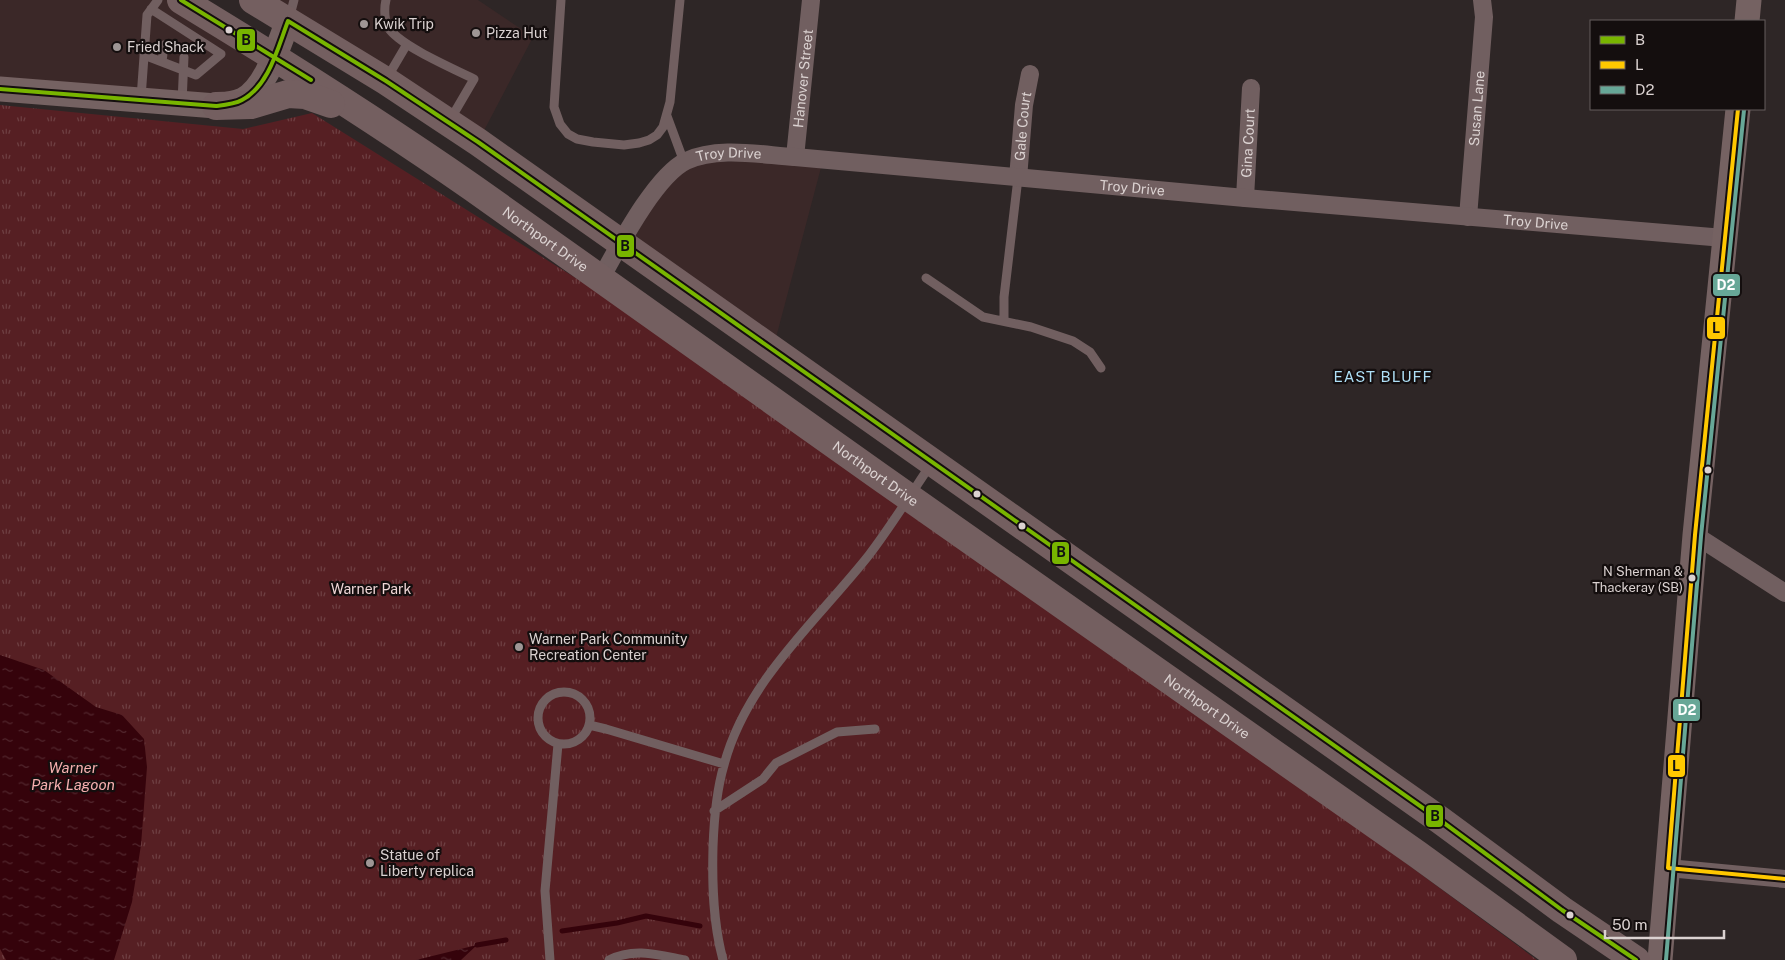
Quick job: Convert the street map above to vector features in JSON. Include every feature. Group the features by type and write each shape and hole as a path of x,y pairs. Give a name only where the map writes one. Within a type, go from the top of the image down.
{"main road":[{"name":"Northport Drive","path":"253,0 291,11 386,81 448,122 611,261 909,497 1417,854 1563,960"},
{"path":"172,16 215,35 274,57 417,149 473,188 507,193 521,199 611,261"},
{"path":"216,106 251,105 288,94 306,95 328,103 417,149"},
{"name":"Northport Drive","path":"611,261 876,424 933,462 1440,820 1562,910 1636,960"}],"street":[{"name":"Hanover Street","path":"796,158 810,0"},
{"name":"Susan Lane","path":"1468,218 1484,18 1482,0"},
{"path":"1747,20 1749,0"},
{"path":"0,89 216,106 233,104 248,96 265,76 291,11"},
{"name":"Gale Court","path":"1018,178 1024,105 1030,74"},
{"name":"Gina Court","path":"1245,198 1251,88"},
{"path":"1660,960 1695,536 1738,110"},
{"name":"Troy Drive","path":"611,261 660,184 684,162 716,154 796,158 1468,218 1724,238"},
{"path":"1695,536 1785,592"},
{"path":"1668,868 1785,879"}],"lane":[{"path":"141,100 147,15 158,0"},
{"path":"386,0 384,8 388,29 407,44 474,80 448,122"},
{"path":"561,0 554,107 560,124 568,134 577,139 624,145 640,143 657,135 663,127 670,102 680,0"},
{"path":"144,55 196,75 221,54 215,35 186,36 172,16 151,9"},
{"path":"162,62 164,44"},
{"path":"386,81 407,44"},
{"path":"182,103 184,56"},
{"path":"667,116 684,162"},
{"path":"1004,321 1004,297 1018,178"},
{"path":"926,278 982,317 1050,332 1073,341 1090,352 1101,368"},
{"path":"723,960 715,925 712,869 714,811 724,764 731,742 753,698 775,666 868,555 933,462"},
{"path":"568,693 583,701 588,708 589,725 577,741 558,744 550,740 539,727 539,710 550,696 568,693"},
{"path":"589,725 724,764"},
{"path":"714,811 763,779 776,763 837,732 875,729"},
{"path":"550,960 545,891 558,744"},
{"path":"609,960 633,952 651,953 684,960"}],"shaded area":[{"path":"0,0 181,0 274,57 248,96 0,89"},
{"path":"253,0 478,0 533,37 478,142"},
{"path":"823,160 773,349 622,242 684,162"}],"green space":[{"name":"Warner Park","path":"0,105 243,129 312,113 646,322 1311,793 1537,960 0,960"}],"water":[{"name":"Warner Park Lagoon","path":"0,655 44,670 96,707 122,715 144,739 147,767 141,845 132,902 114,960 6,960 0,949"},
{"path":"477,945 461,960 416,960"}],"waterway":[{"path":"562,931 617,923 646,916 700,926"},
{"path":"477,945 506,940"}],"transit line":[{"name":"B","path":"181,0 311,80"},
{"name":"B","path":"0,89 216,106 233,103 251,94 266,76 288,21 386,81 478,142 1440,820 1562,910 1636,960"},
{"name":"L","path":"1738,110 1695,535 1668,868 1785,879"},
{"name":"D2","path":"1666,960 1701,536 1744,110"}],"place":[{"name":"Kwik Trip","path":"364,24"},
{"name":"Pizza Hut","path":"476,33"},
{"name":"Fried Shack","path":"117,47"},
{"name":"N Sherman & Thackeray (SB)","path":"1692,578"},
{"name":"Warner Park Community Recreation Center","path":"519,647"},
{"name":"Statue of Liberty replica","path":"370,863"}],"district":[{"name":"EAST BLUFF","path":"1383,377"}]}
